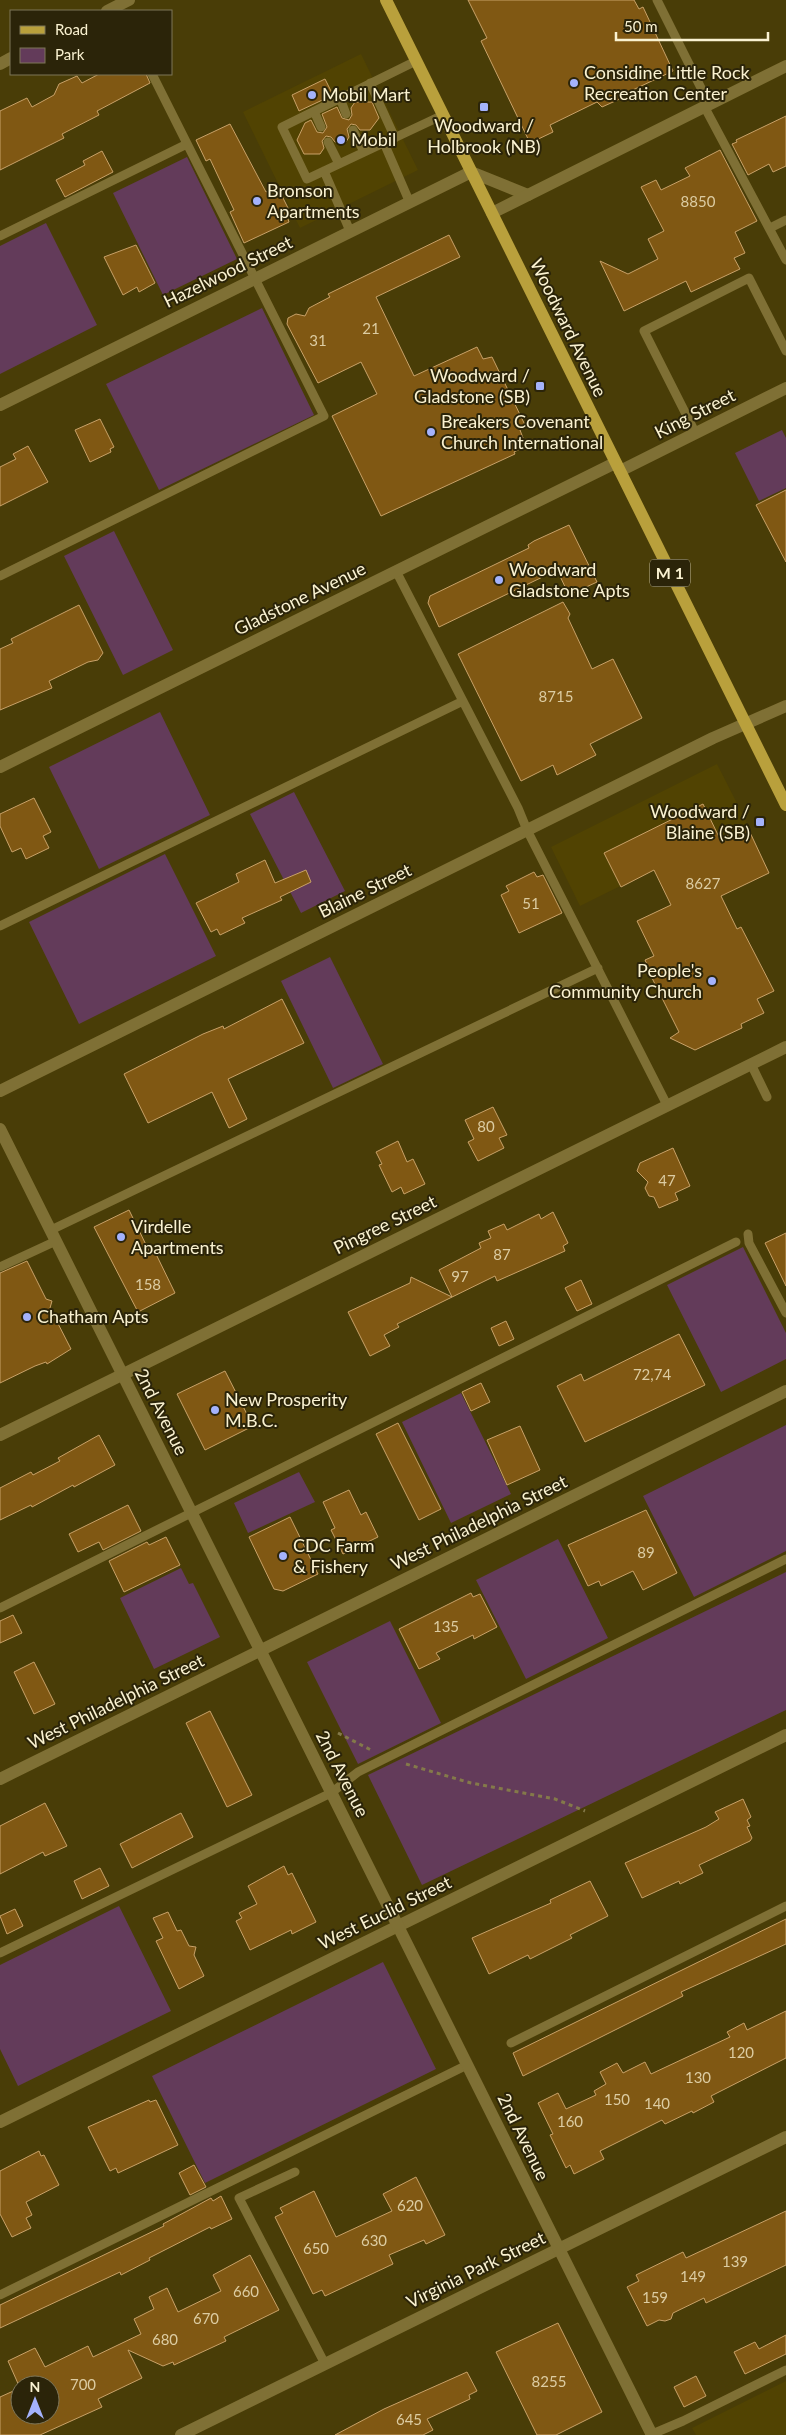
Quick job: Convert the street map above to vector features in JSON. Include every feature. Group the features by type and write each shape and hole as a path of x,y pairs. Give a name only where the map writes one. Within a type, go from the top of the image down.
{"main road":[{"name":"Woodward Avenue","path":"386,0 786,804"}],"street":[{"path":"492,213 786,66"},
{"path":"471,172 528,196"},
{"name":"Hazelwood Street","path":"0,405 471,172"},
{"name":"King Street","path":"618,467 696,434 786,388"},
{"name":"Gladstone Avenue","path":"0,767 396,571 618,467"},
{"name":"Blaine Street","path":"0,1091 528,830 786,706"},
{"name":"Pingree Street","path":"0,1435 786,1046"},
{"name":"2nd Avenue","path":"0,1129 651,2435"},
{"name":"West Philadelphia Street","path":"0,1779 786,1391"},
{"name":"West Euclid Street","path":"0,2122 786,1736"},
{"name":"Virginia Park Street","path":"181,2435 786,2137"}],"lane":[{"path":"657,0 706,105 786,260"},
{"path":"416,61 282,127 307,179 443,115"},
{"path":"0,576 324,416 152,75"},
{"path":"370,83 395,138"},
{"path":"340,98 346,114"},
{"path":"314,111 321,127"},
{"path":"353,130 364,152"},
{"path":"328,142 340,164"},
{"path":"384,143 410,202"},
{"path":"0,236 187,144"},
{"path":"324,171 350,231"},
{"path":"770,228 786,220"},
{"path":"696,434 644,331 749,278 786,351"},
{"path":"396,571 667,1105"},
{"path":"0,926 463,701"},
{"path":"0,1267 53,1236 598,968"},
{"path":"751,1064 767,1097"},
{"path":"748,1234 749,1243 786,1313"},
{"path":"0,1608 736,1242"},
{"path":"0,1953 331,1793 358,1772 786,1559"},
{"path":"511,2043 786,1906"},
{"path":"0,2295 467,2065"},
{"path":"295,2172 239,2198 325,2364"},
{"path":"651,2435 786,2370"}],"path":[{"path":"338,1733 393,1762 416,1766 472,1783 555,1799 585,1811"}],"shaded area":[{"path":"361,54 418,170 300,228 243,112"},
{"path":"717,764 747,823 580,906 551,847"},
{"path":"786,2381 786,2435 696,2435 692,2428"}],"green space":[{"path":"187,157 237,259 163,295 113,193"},
{"path":"46,223 97,325 0,374 0,246"},
{"path":"262,308 314,415 159,490 106,384"},
{"path":"782,430 786,438 786,488 759,501 735,453"},
{"path":"114,531 173,650 123,675 64,556"},
{"path":"160,712 210,815 99,869 49,767"},
{"path":"294,792 345,891 301,913 250,814"},
{"path":"165,854 216,956 79,1024 29,922"},
{"path":"330,957 383,1064 333,1088 281,981"},
{"path":"743,1247 786,1333 786,1359 721,1392 667,1285"},
{"path":"461,1393 511,1494 451,1523 402,1422"},
{"path":"786,1425 786,1551 694,1597 643,1496"},
{"path":"299,1472 315,1502 248,1533 234,1503"},
{"path":"558,1539 608,1638 526,1679 476,1580"},
{"path":"181,1568 189,1584 193,1583 220,1637 154,1669 120,1598"},
{"path":"786,1572 786,1710 422,1885 368,1775"},
{"path":"390,1621 441,1723 358,1764 307,1662"},
{"path":"119,1906 171,2011 18,2086 0,2049 0,1965"},
{"path":"383,1962 436,2069 205,2183 152,2076"}],"building":[{"name":"Considine Little Rock Recreation Center","path":"468,0 634,0 639,9 643,7 673,71 620,96 622,98 602,107 597,102 550,125 553,132 530,143 481,41 487,38"},
{"path":"97,75 146,75 150,83 97,111 99,115 62,134 64,138 0,170 0,111 27,98 32,107 54,95 59,84 77,76 82,83"},
{"name":"Mobil Mart","path":"325,79 333,95 299,111 292,95"},
{"path":"355,102 372,102 379,118 370,130 360,130 356,125 351,124 347,129 349,137 346,142 335,142 331,137 326,136 322,141 324,148 320,154 304,154 297,140 305,123 311,120 317,132 323,133 327,127 322,114 337,107 342,118 349,120 352,115 351,108"},
{"path":"786,116 786,166 773,172 769,164 748,175 732,144 737,142 736,140"},
{"name":"Bronson Apartments","path":"230,124 266,192 277,186 291,214 287,216 289,222 244,243 230,212 234,210 210,159 206,161 196,140"},
{"path":"720,150 757,221 735,232 745,253 734,258 740,269 691,292 686,281 624,311 600,261 628,274 658,259 648,239 664,231 641,187 656,180 661,190 690,176 685,168"},
{"path":"102,151 113,172 65,197 56,180 85,165 83,161"},
{"name":"Breakers Covenant Church International","path":"449,235 460,257 376,297 414,376 477,347 483,359 492,357 526,427 520,430 526,446 514,452 515,454 381,516 332,416 377,394 361,362 318,383 287,324 288,318 296,314 305,316 309,308 330,297 328,294"},
{"path":"136,245 155,283 139,292 137,287 123,295 104,257"},
{"path":"100,419 114,447 110,449 111,452 90,462 75,430"},
{"path":"28,446 48,482 0,506 0,467 16,459 13,454"},
{"path":"786,490 786,562 756,505"},
{"name":"Woodward Gladstone Apts","path":"569,525 597,582 569,595 557,570 439,627 428,603 430,596 529,548 528,545 534,541"},
{"path":"563,602 570,614 568,618 592,669 613,659 642,718 590,744 596,755 557,775 553,765 521,781 458,654"},
{"path":"79,605 103,653 98,660 88,662 49,681 52,688 0,710 0,649 13,643 11,639"},
{"path":"34,798 51,832 43,836 49,848 26,859 21,848 12,852 0,826 0,814"},
{"path":"703,804 720,839 747,826 769,873 721,896 737,929 741,927 774,991 757,999 764,1013 741,1024 742,1028 695,1050 670,1038 679,1032 649,972 645,960 654,956 637,921 671,905 654,870 621,887 604,853"},
{"path":"265,860 275,883 306,870 311,882 280,897 282,900 242,918 245,923 220,935 217,929 211,932 196,903 239,882 236,874"},
{"path":"534,872 537,877 543,875 562,913 519,933 501,895 509,891 506,886"},
{"path":"282,999 304,1043 228,1079 247,1119 229,1128 212,1092 148,1123 124,1074 203,1034 223,1026 224,1029"},
{"path":"493,1107 507,1135 499,1138 504,1148 478,1161 468,1142 474,1139 465,1120"},
{"path":"398,1141 407,1162 413,1159 425,1184 404,1194 401,1187 392,1192 379,1165 382,1164 376,1152"},
{"path":"673,1148 690,1186 675,1193 678,1200 659,1208 654,1197 649,1196 645,1188 648,1182 637,1171 640,1163"},
{"path":"129,1210 151,1255 155,1252 175,1293 138,1312 94,1227"},
{"path":"553,1212 568,1243 563,1246 565,1251 497,1281 495,1276 397,1324 399,1327 384,1335 390,1346 370,1356 348,1312 410,1283 411,1277 452,1297 439,1270 481,1248 479,1243 491,1238 488,1231 504,1224 507,1230 539,1214 541,1219"},
{"path":"786,1233 786,1286 765,1243"},
{"name":"Chatham Apts","path":"27,1261 46,1299 52,1301 50,1308 71,1349 47,1364 46,1362 35,1366 0,1383 0,1273"},
{"path":"581,1280 592,1304 577,1311 565,1288"},
{"path":"506,1321 514,1339 499,1346 491,1328"},
{"path":"679,1334 705,1385 585,1442 557,1386 581,1374 584,1381"},
{"name":"New Prosperity M.B.C.","path":"225,1371 253,1426 205,1450 177,1394"},
{"path":"481,1383 490,1402 471,1411 462,1392"},
{"path":"398,1423 441,1509 419,1520 376,1434"},
{"path":"520,1426 540,1470 507,1485 487,1440"},
{"path":"99,1435 115,1465 74,1487 73,1485 32,1507 31,1505 0,1520 0,1488 31,1472 33,1475 60,1461 58,1458"},
{"path":"349,1490 361,1515 366,1512 378,1537 343,1554 331,1530 335,1528 323,1502"},
{"path":"128,1505 141,1531 103,1550 99,1542 78,1552 69,1534"},
{"path":"646,1510 677,1573 643,1590 633,1571 601,1586 599,1581 588,1586 568,1545"},
{"name":"CDC Farm & Fishery","path":"290,1517 318,1574 283,1591 274,1589 249,1537"},
{"path":"166,1537 180,1565 124,1592 109,1561 147,1542 149,1545"},
{"path":"471,1593 473,1597 480,1594 497,1627 474,1639 473,1635 436,1653 440,1659 419,1669 399,1629"},
{"path":"13,1615 22,1633 0,1643 0,1621"},
{"path":"34,1662 55,1704 34,1714 14,1672"},
{"path":"210,1711 252,1795 227,1807 186,1723"},
{"path":"743,1799 751,1817 747,1820 750,1826 747,1827 752,1838 750,1841 699,1865 703,1873 680,1884 679,1881 642,1898 625,1863 706,1827 719,1819 715,1812"},
{"path":"45,1803 67,1846 45,1856 43,1852 0,1874 0,1826"},
{"path":"181,1813 193,1837 132,1868 120,1844"},
{"path":"284,1866 288,1875 292,1873 316,1922 292,1934 291,1930 250,1950 236,1921 242,1918 239,1913 257,1904 248,1886"},
{"path":"100,1868 109,1886 82,1899 74,1881"},
{"path":"590,1881 608,1916 570,1935 572,1938 530,1959 528,1955 489,1974 472,1938 551,1903 550,1900"},
{"path":"15,1909 23,1926 7,1934 0,1916"},
{"path":"168,1912 177,1931 181,1930 189,1946 196,1947 194,1955 204,1976 179,1989 156,1941 163,1938 153,1918"},
{"path":"786,1919 786,1944 681,1992 683,1996 523,2076 513,2053"},
{"path":"786,2011 786,2058 711,2096 714,2102 693,2113 692,2111 665,2124 662,2120 600,2151 604,2159 574,2174 570,2165 566,2168 550,2135 553,2134 538,2103 558,2093 566,2109 596,2095 594,2091 606,2084 600,2072 617,2063 623,2073 645,2062 651,2074 730,2037 727,2032 744,2023 747,2030"},
{"path":"149,2100 150,2102 156,2100 178,2145 118,2173 116,2168 110,2171 88,2127"},
{"path":"39,2151 41,2156 44,2155 59,2185 26,2202 32,2215 26,2218 31,2228 12,2237 0,2214 0,2171"},
{"path":"194,2165 206,2187 190,2195 179,2173"},
{"path":"416,2177 445,2235 426,2244 424,2240 389,2255 393,2264 325,2296 322,2290 313,2294 275,2217 283,2213 280,2208 314,2191 336,2237 392,2211 383,2194"},
{"path":"221,2196 232,2219 211,2229 210,2227 149,2258 150,2260 121,2275 120,2272 0,2328 0,2305 164,2226 163,2224 211,2198 213,2201"},
{"path":"786,2211 786,2265 706,2303 704,2298 673,2313 671,2319 659,2320 647,2326 627,2287 639,2281 636,2275 683,2252 686,2258"},
{"path":"250,2255 279,2310 224,2337 226,2341 174,2365 173,2362 163,2366 128,2350 142,2378 98,2399 102,2407 40,2435 0,2435 0,2397 10,2392 10,2425 60,2425 60,2375 14,2375 8,2361 35,2348 45,2367 88,2346 93,2357 141,2334 134,2319 154,2309 149,2297 167,2288 178,2312 221,2291 213,2275"},
{"path":"558,2323 602,2412 556,2435 537,2435 496,2352"},
{"path":"786,2335 786,2354 745,2374 734,2352 755,2342 759,2349"},
{"path":"467,2372 477,2391 469,2395 470,2399 427,2419 433,2430 423,2435 335,2435 384,2409"},
{"path":"696,2376 706,2396 684,2407 674,2387"}],"place":[{"name":"Considine Little Rock Recreation Center","path":"574,83"},
{"name":"Mobil Mart","path":"312,95"},
{"name":"Woodward / Holbrook (NB)","path":"484,107"},
{"name":"Mobil","path":"341,140"},
{"name":"Bronson Apartments","path":"257,201"},
{"name":"Woodward / Gladstone (SB)","path":"540,386"},
{"name":"Breakers Covenant Church International","path":"431,432"},
{"name":"Woodward Gladstone Apts","path":"499,580"},
{"name":"Woodward / Blaine (SB)","path":"760,822"},
{"name":"People's Community Church","path":"712,981"},
{"name":"Virdelle Apartments","path":"121,1237"},
{"name":"Chatham Apts","path":"27,1317"},
{"name":"New Prosperity M.B.C.","path":"215,1410"},
{"name":"CDC Farm & Fishery","path":"283,1556"}]}
